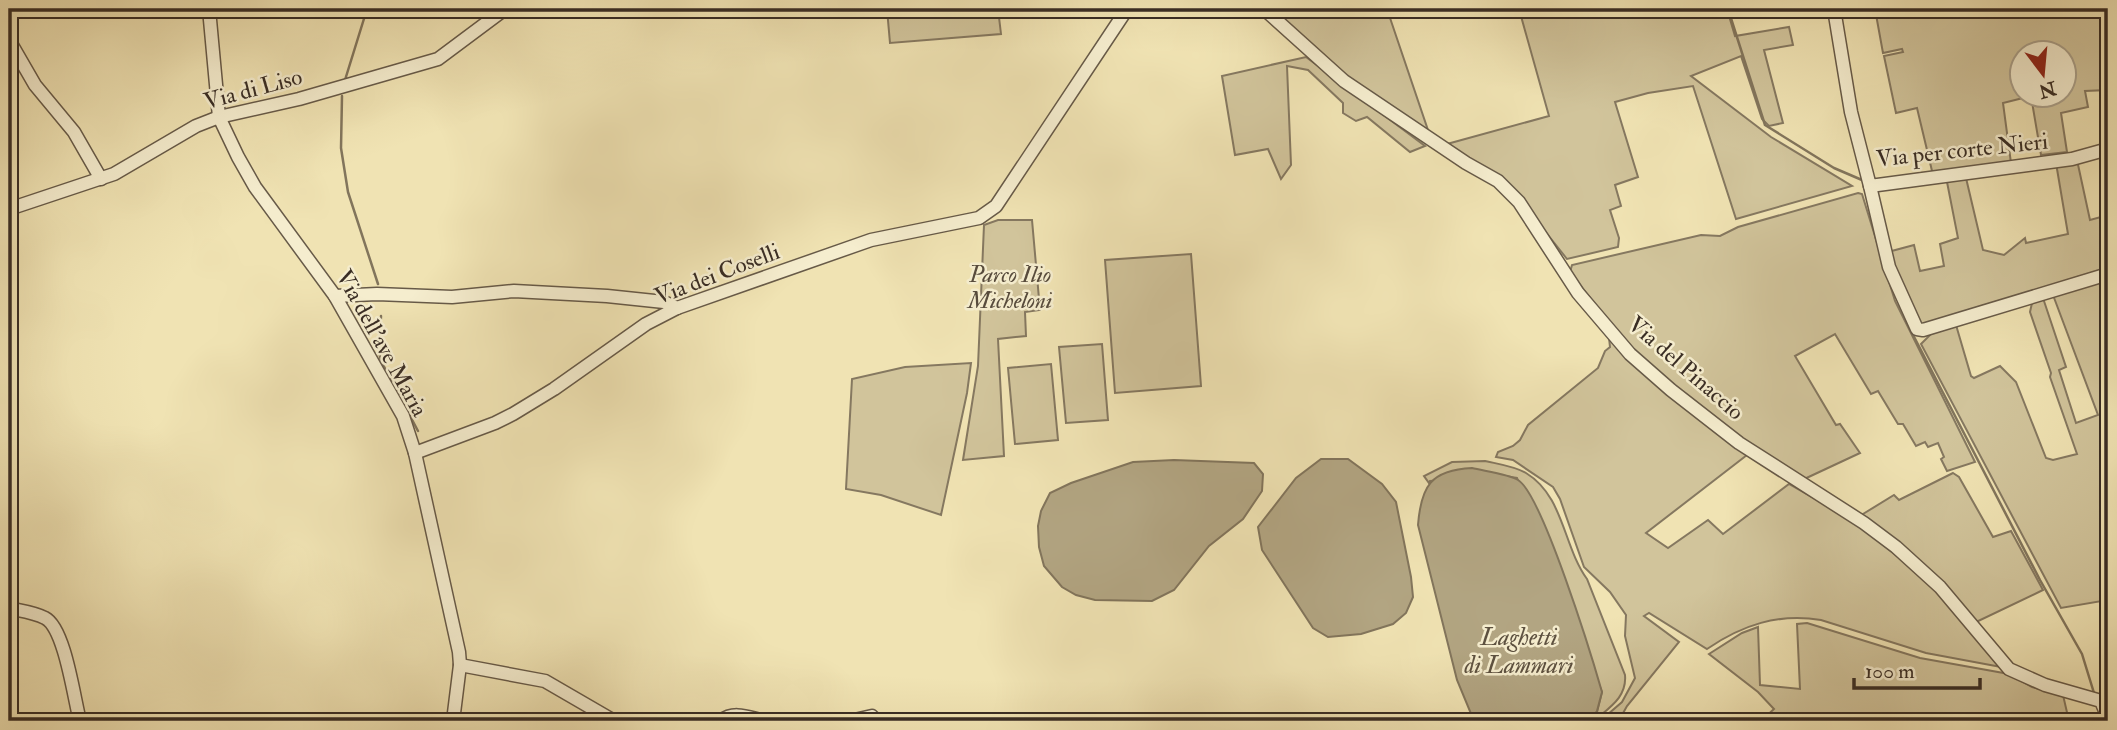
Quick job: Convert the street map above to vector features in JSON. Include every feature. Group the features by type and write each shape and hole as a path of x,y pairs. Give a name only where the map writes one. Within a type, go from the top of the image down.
{"street":[{"name":"Via dell'ave Maria","path":"209,9 219,117 237,157 335,296 393,397 415,453 450,604 460,665 453,721"},
{"name":"Via di Liso","path":"9,209 114,174 196,127 219,117 299,99 438,60 505,9"},
{"name":"Via dei Coselli","path":"415,453 495,424 554,389 646,324 677,308 871,240 979,218 996,206 1127,9"},
{"name":"Via del Pinaccio","path":"1264,9 1344,81 1466,163 1498,181 1519,202 1578,293 1630,354 1671,390 1739,443 1864,523 1896,547 1940,587 2009,669 2045,685 2101,701 2108,718"},
{"name":"Via per corte Nieri","path":"1834,9 1851,112 1870,186 2072,159 2108,149"},
{"path":"9,40 35,85 74,132 101,179"},
{"path":"1870,186 1889,267 1917,329 1923,330 2108,274"},
{"path":"335,296 377,294 452,297 514,291 607,296 664,302 677,308"},
{"path":"9,606 47,618 52,626 60,639 80,721"},
{"path":"460,665 545,681 614,721"},
{"path":"721,721 726,716 737,714 765,721"},
{"path":"850,721 871,718"}],"green space":[{"path":"887,9 998,9 1001,34 890,43"},
{"path":"1272,9 1409,9 1389,15 1432,142 1341,77"},
{"path":"1519,9 1727,9 1735,36 1789,27 1793,45 1764,50 1783,123 1769,126 1762,119 1741,56 1691,76 1771,137 1852,186 1736,219 1693,86 1648,93 1615,102 1638,177 1615,185 1621,206 1610,210 1619,238 1618,247 1567,259 1524,205 1447,144 1549,116"},
{"path":"1875,9 2108,9 2108,90 2085,91 2088,107 2061,113 2067,152 2041,155 2033,108 2078,108 2078,38 2008,38 2008,102 2003,103 2011,163 1933,175 1917,108 1896,113 1884,56 1903,52 1902,49 1883,53"},
{"path":"1306,57 1425,146 1410,152 1367,117 1356,121 1343,113 1343,103 1308,70 1287,66 1291,165 1281,179 1268,149 1235,155 1222,76"},
{"path":"2077,160 2090,220 2108,215 2108,272 1922,327 1888,252 1914,245 1920,271 1944,266 1940,244 1958,238 1947,182 1966,178 1983,250 2004,255 2025,238 2026,243 2068,234 2056,163"},
{"path":"1862,194 1895,301 1975,462 1947,471 1938,443 1928,447 1925,442 1916,446 1903,424 1898,424 1878,391 1871,394 1835,334 1795,356 1836,425 1840,424 1860,453 1800,481 1728,431 1636,356 1570,272 1572,265 1701,235 1720,236 1738,227"},
{"name":"Parco Ilio Micheloni","path":"998,220 1032,220 1040,310 1025,312 1026,336 998,339 1004,456 963,460 978,366 984,225"},
{"path":"1191,254 1201,386 1115,393 1105,260"},
{"path":"2108,279 2108,600 2061,608 1921,344 1932,333 1956,325 1971,376 1974,378 2000,366 2016,382 2046,458 2053,460 2077,454 2030,312 2032,303 2043,298 2066,367 2059,370 2076,423 2098,415 2053,295"},
{"path":"1609,338 1747,455 1646,533 1668,548 1708,520 1723,534 1789,484 1852,520 1932,584 2001,667 1926,653 1821,620 1805,618 1775,620 1747,627 1707,649 1649,613 1644,616 1679,642 1622,715 1615,721 1600,721 1622,702 1635,678 1625,636 1626,615 1610,592 1584,567 1560,499 1553,487 1513,460 1496,457 1498,452 1520,440 1528,425 1598,368 1605,351 1610,347"},
{"path":"1102,344 1108,420 1066,423 1059,347"},
{"path":"971,363 941,515 881,495 846,489 852,379 905,367"},
{"path":"1051,364 1058,440 1015,444 1008,368"},
{"path":"1485,461 1526,473 1539,483 1556,508 1579,566 1587,579 1625,675 1620,695 1612,706 1595,720 1602,692 1517,478 1504,476 1429,483 1424,476 1452,462"},
{"path":"1953,473 1959,477 1993,537 2011,531 2043,590 1972,624 1863,519 1863,514 1894,495 1899,500"},
{"path":"1807,623 1920,658 2009,674 2032,687 2063,695 2069,721 1761,721 1774,709 1758,692 1709,654 1742,633 1758,627 1760,685 1800,689 1797,624"}],"water":[{"name":"Laghetti di Lammari","path":"1321,459 1348,459 1382,484 1396,502 1413,597 1406,613 1393,624 1361,634 1328,637 1313,628 1262,550 1258,527 1296,478"},
{"path":"1174,460 1254,463 1263,474 1262,491 1243,519 1209,546 1174,590 1152,601 1095,600 1076,595 1062,587 1044,566 1039,547 1038,526 1041,511 1050,493 1133,462"},
{"name":"Laghetti di Lammari","path":"1472,468 1518,480 1540,514 1565,578 1602,692 1597,711 1589,721 1474,721 1457,680 1418,525 1422,500 1431,483 1447,472"}],"waterway":[{"path":"345,80 367,9"},
{"path":"1728,9 1765,125 1834,168 1862,180"},
{"path":"342,96 341,148 348,192 378,284"},
{"path":"1900,305 1907,322"},
{"path":"381,316 381,361 418,431"},
{"path":"1911,331 2040,580 2082,654 2094,693"}]}
